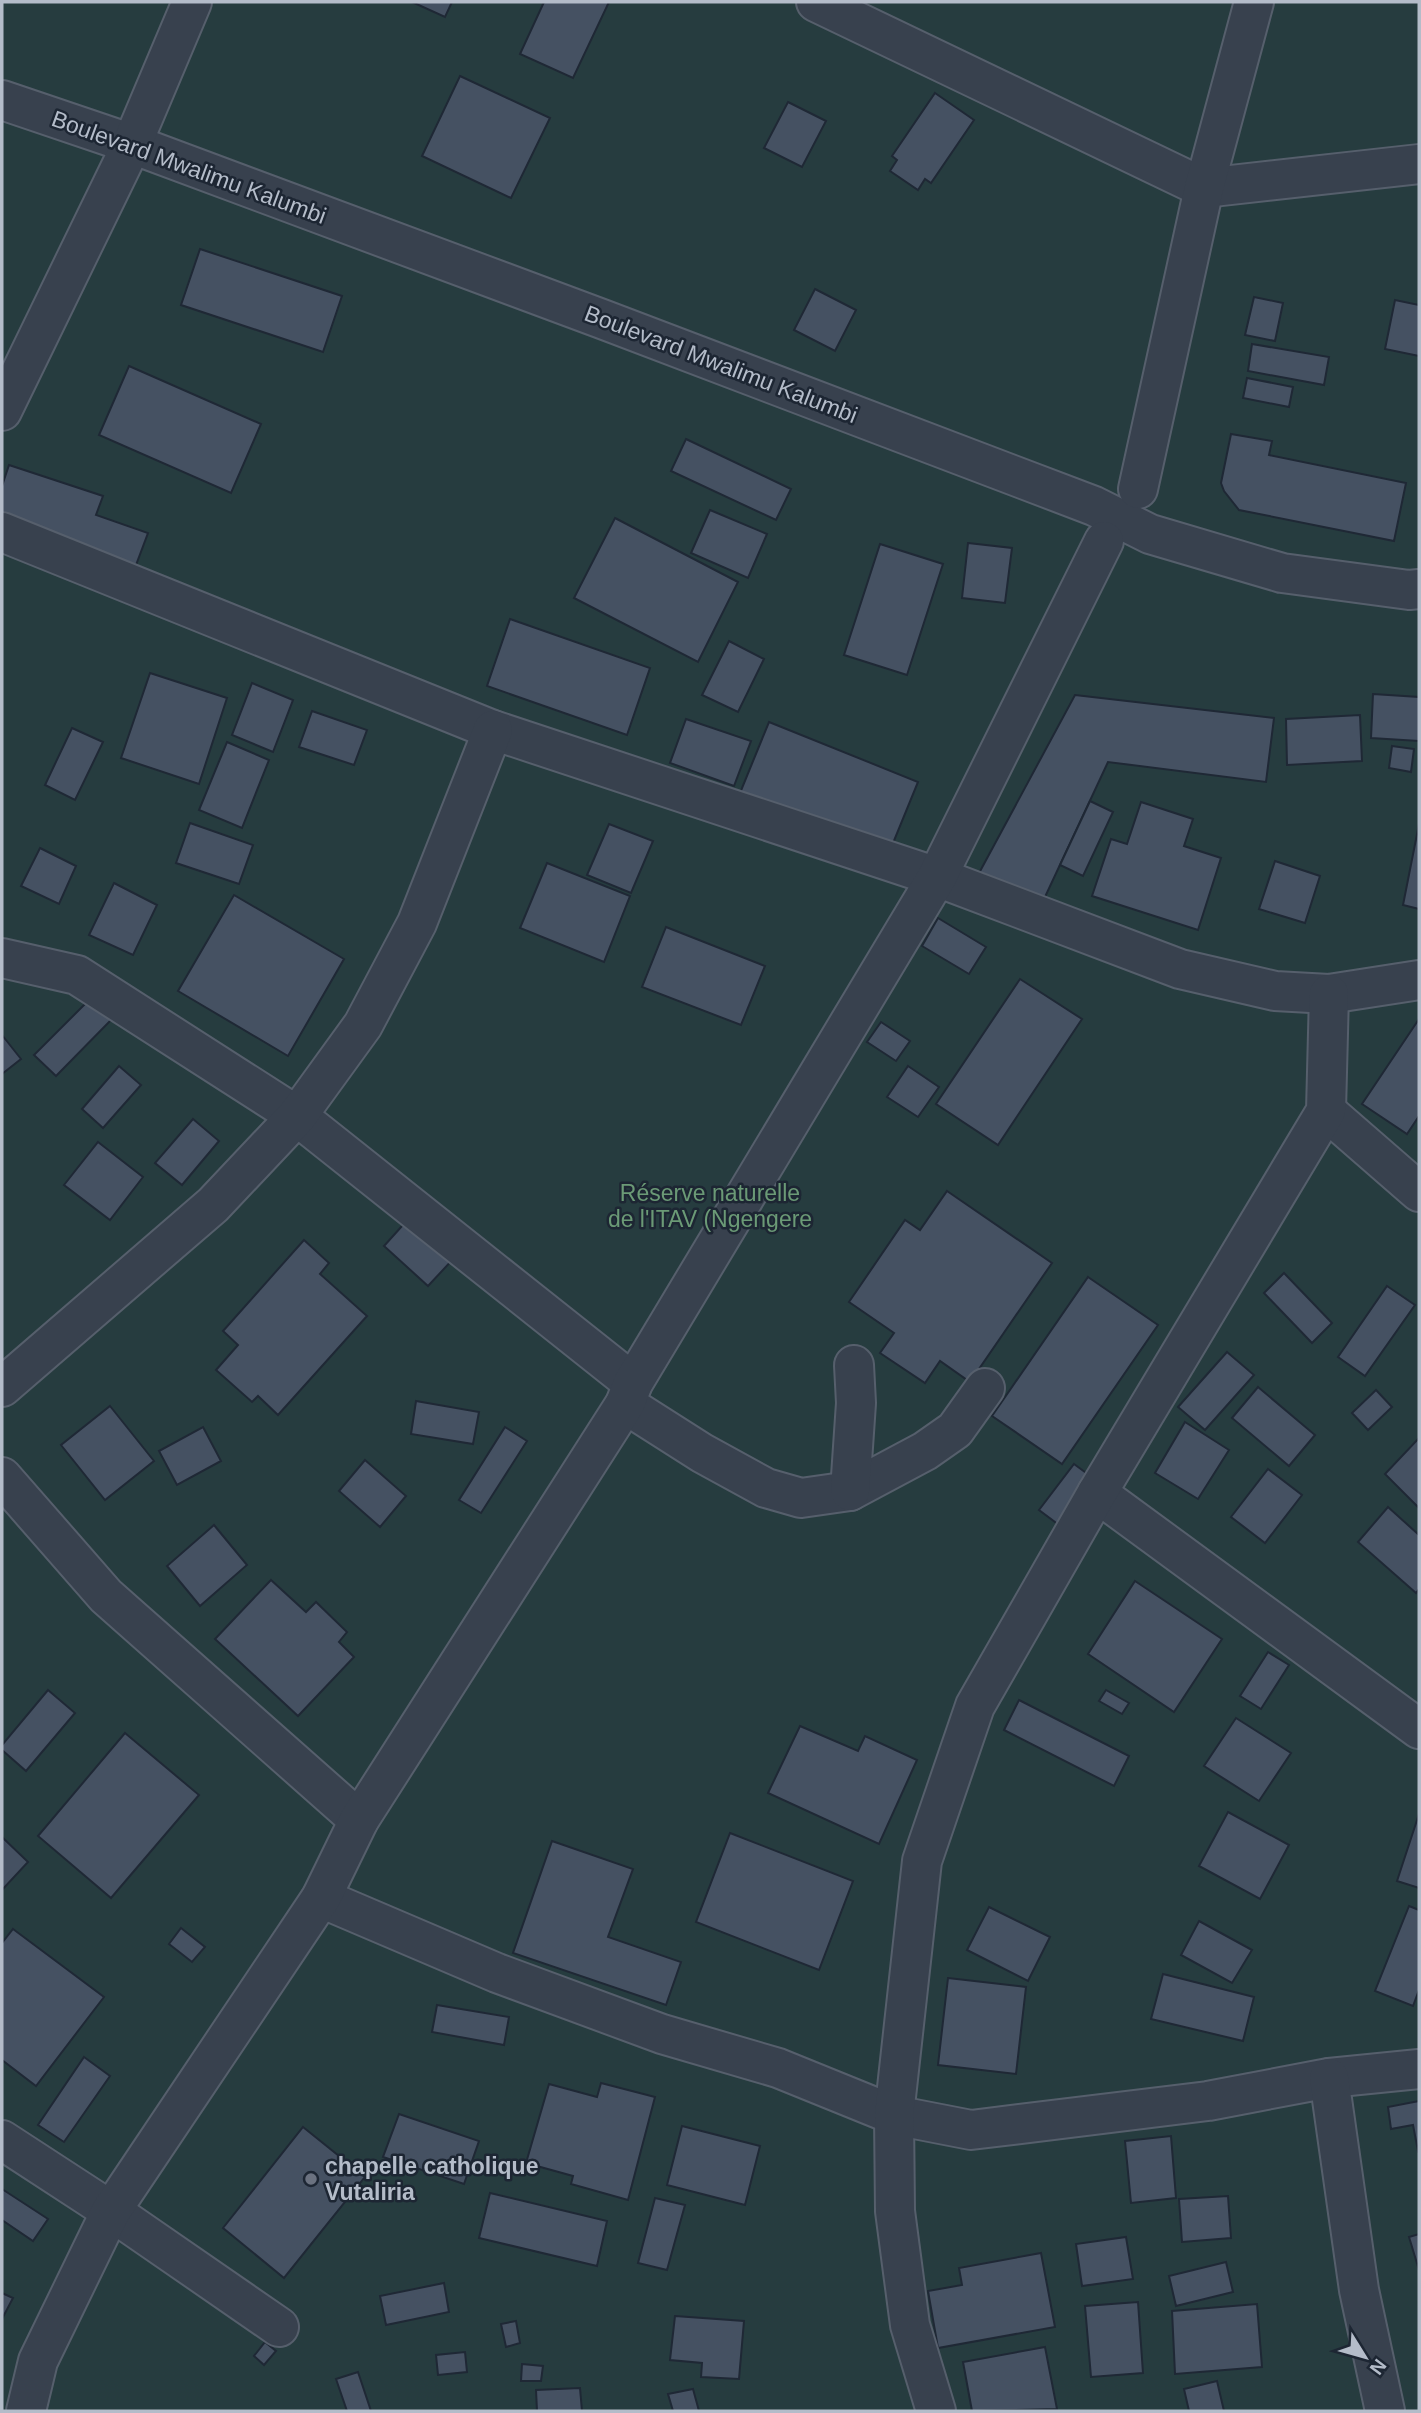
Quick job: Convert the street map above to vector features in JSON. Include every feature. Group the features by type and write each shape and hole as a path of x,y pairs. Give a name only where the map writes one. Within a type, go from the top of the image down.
{"street":[{"path":"2,411 132,144 192,2"},
{"path":"816,2 1204,188 1419,164"},
{"path":"1139,489 1204,188 1254,2"},
{"name":"Boulevard Mwalimu Kalumbi","path":"2,100 132,144 1099,523 1115,547 1141,543 1150,534"},
{"path":"26,2411 38,2361 111,2211 321,1898 359,1820 629,1393 937,877 1099,523 1102,494 1112,488 1125,486 1139,489 1148,497 1154,509 1155,522 1150,534 1282,573 1409,590 1419,589"},
{"path":"2,532 493,730 937,877 1180,969 1275,991 1329,994 1419,980"},
{"path":"2,1387 214,1205 297,1116 363,1026 417,923 493,730"},
{"path":"2,958 77,975 297,1116 702,1453 766,1488 802,1498 850,1491 925,1451 955,1430 985,1388"},
{"path":"936,2411 910,2325 895,2211 894,2115 922,1861 975,1706 1097,1493 1326,1111 1329,994"},
{"path":"1326,1111 1419,1192"},
{"path":"850,1491 856,1403 853,1365"},
{"path":"2,1477 106,1596 359,1820"},
{"path":"1097,1493 1419,1729"},
{"path":"321,1898 497,1973 662,2034 778,2068 894,2115 971,2130 1208,2101 1329,2078 1419,2069"},
{"path":"1329,2078 1359,2290 1385,2411"},
{"path":"2,2140 111,2211 279,2327"}],"green space":[{"name":"Réserve naturelle de l'ITAV (Ngengere","path":"2,2 1419,2 1419,2411 2,2411"}],"building":[{"path":"412,2 452,2 445,17"},
{"path":"544,2 609,2 573,78 520,54"},
{"path":"460,76 550,118 511,198 422,156"},
{"path":"935,93 974,120 931,183 925,179 918,190 890,171 897,160 892,156"},
{"path":"788,102 826,121 802,167 764,148"},
{"path":"200,249 342,296 323,352 181,305"},
{"path":"815,289 856,310 835,351 794,330"},
{"path":"1254,297 1283,303 1275,341 1245,335"},
{"path":"1395,300 1419,305 1419,356 1385,349"},
{"path":"1252,344 1329,357 1324,385 1248,371"},
{"path":"129,366 261,424 231,493 99,435"},
{"path":"1247,378 1293,387 1289,407 1243,398"},
{"path":"1231,434 1272,441 1269,455 1406,483 1394,541 1239,510 1221,483"},
{"path":"686,439 791,489 776,520 671,471"},
{"path":"9,465 103,496 96,515 148,533 136,565 2,519 2,486"},
{"path":"710,510 767,534 748,578 691,553"},
{"path":"615,518 738,582 698,662 574,598"},
{"path":"968,543 1012,548 1005,603 962,598"},
{"path":"880,544 943,564 907,675 844,655"},
{"path":"510,619 650,668 627,735 487,686"},
{"path":"729,641 764,659 738,712 702,695"},
{"path":"150,673 227,698 199,784 121,758"},
{"path":"252,683 293,700 273,752 232,735"},
{"path":"1373,694 1419,697 1419,741 1371,738"},
{"path":"1075,695 1274,718 1266,782 1108,762 1045,897 978,875"},
{"path":"312,711 367,730 354,765 299,747"},
{"path":"1360,715 1362,761 1287,765 1286,719"},
{"path":"686,719 751,741 734,786 670,763"},
{"path":"769,722 918,782 889,853 740,793"},
{"path":"72,728 103,742 75,800 45,785"},
{"path":"227,742 269,760 242,828 199,810"},
{"path":"1392,746 1414,749 1411,772 1389,768"},
{"path":"1090,801 1113,812 1083,876 1060,865"},
{"path":"1141,802 1193,819 1184,846 1221,858 1198,930 1092,896 1111,839 1127,844"},
{"path":"190,823 253,845 239,884 176,863"},
{"path":"609,824 653,841 631,893 587,875"},
{"path":"1419,824 1419,909 1403,905"},
{"path":"40,848 76,866 59,904 21,886"},
{"path":"1275,861 1320,876 1305,923 1259,909"},
{"path":"547,863 630,896 604,962 520,928"},
{"path":"114,883 157,905 133,955 89,935"},
{"path":"234,895 344,959 288,1056 178,991"},
{"path":"938,918 986,947 969,974 922,946"},
{"path":"666,927 765,966 741,1025 642,987"},
{"path":"1020,979 1082,1019 998,1145 936,1104"},
{"path":"92,997 113,1018 56,1076 34,1055"},
{"path":"1419,1019 1419,1116 1407,1134 1362,1104"},
{"path":"881,1022 910,1041 896,1061 867,1042"},
{"path":"2,1035 21,1059 2,1074"},
{"path":"119,1066 141,1085 103,1128 82,1109"},
{"path":"908,1066 939,1087 918,1117 887,1097"},
{"path":"193,1119 219,1141 182,1185 155,1163"},
{"path":"98,1142 143,1177 110,1220 64,1185"},
{"path":"947,1191 1052,1263 970,1382 940,1361 925,1383 880,1353 894,1333 849,1302 905,1220 920,1230"},
{"path":"411,1216 455,1257 428,1286 384,1246"},
{"path":"304,1240 329,1263 320,1274 367,1316 278,1415 258,1396 252,1402 216,1370 238,1345 223,1331"},
{"path":"1284,1273 1332,1323 1312,1343 1264,1293"},
{"path":"1088,1277 1158,1325 1062,1464 992,1416"},
{"path":"1387,1286 1415,1305 1365,1376 1338,1357"},
{"path":"1227,1352 1254,1375 1205,1430 1178,1407"},
{"path":"1258,1387 1315,1435 1289,1466 1232,1418"},
{"path":"1376,1390 1392,1407 1368,1430 1352,1413"},
{"path":"416,1401 479,1412 473,1444 411,1434"},
{"path":"110,1406 154,1461 105,1500 61,1445"},
{"path":"1185,1422 1229,1450 1198,1499 1155,1473"},
{"path":"203,1427 221,1461 177,1485 159,1451"},
{"path":"505,1427 527,1441 481,1513 459,1500"},
{"path":"1419,1438 1419,1508 1385,1474"},
{"path":"365,1460 406,1496 380,1527 339,1491"},
{"path":"1074,1464 1097,1481 1063,1528 1039,1510"},
{"path":"1268,1469 1302,1495 1265,1543 1231,1517"},
{"path":"1388,1507 1419,1535 1419,1589 1416,1593 1358,1542"},
{"path":"214,1525 247,1565 200,1606 167,1566"},
{"path":"271,1580 306,1612 316,1602 347,1632 339,1642 354,1657 298,1716 215,1639"},
{"path":"1135,1581 1222,1639 1174,1712 1088,1654"},
{"path":"1268,1652 1289,1665 1261,1709 1240,1696"},
{"path":"48,1690 75,1713 26,1771 2,1750 2,1745"},
{"path":"1106,1690 1129,1703 1122,1714 1099,1701"},
{"path":"1019,1700 1129,1756 1114,1786 1004,1730"},
{"path":"1236,1718 1291,1753 1259,1801 1204,1766"},
{"path":"800,1726 858,1751 865,1736 917,1760 879,1844 768,1793"},
{"path":"125,1733 199,1795 111,1898 38,1836"},
{"path":"1228,1812 1289,1845 1260,1899 1199,1866"},
{"path":"1419,1814 1419,1888 1397,1881"},
{"path":"730,1833 853,1881 819,1970 696,1922"},
{"path":"2,1837 28,1862 2,1890"},
{"path":"552,1841 633,1869 608,1937 681,1962 666,2005 513,1953"},
{"path":"1409,1906 1419,1910 1419,1990 1413,2006 1375,1991"},
{"path":"989,1907 1050,1937 1028,1981 967,1950"},
{"path":"1199,1921 1252,1950 1232,1983 1181,1955"},
{"path":"181,1928 205,1947 192,1962 169,1944"},
{"path":"13,1929 104,1997 36,2086 2,2060 2,1943"},
{"path":"1163,1974 1254,1997 1243,2041 1151,2019"},
{"path":"948,1978 1026,1987 1016,2074 938,2065"},
{"path":"437,2005 509,2017 504,2045 432,2032"},
{"path":"84,2057 110,2076 64,2142 38,2125"},
{"path":"601,2083 655,2097 628,2200 571,2184 573,2176 526,2163 549,2084 597,2097"},
{"path":"1419,2101 1418,2151 1413,2125 1391,2129 1388,2107"},
{"path":"399,2114 479,2141 464,2184 383,2157"},
{"path":"682,2126 760,2146 745,2205 667,2185"},
{"path":"303,2127 365,2177 284,2278 223,2228"},
{"path":"1171,2136 1176,2198 1131,2203 1125,2141"},
{"path":"2,2189 48,2219 33,2241 2,2220"},
{"path":"490,2193 607,2221 597,2266 479,2238"},
{"path":"1228,2196 1231,2238 1182,2242 1179,2199"},
{"path":"655,2198 685,2205 667,2270 638,2263"},
{"path":"1419,2234 1419,2270 1409,2237"},
{"path":"1126,2237 1133,2279 1082,2286 1076,2244"},
{"path":"1041,2253 1055,2327 938,2348 928,2291 962,2285 959,2268"},
{"path":"1226,2262 1233,2292 1176,2306 1169,2276"},
{"path":"444,2283 449,2312 386,2325 380,2296"},
{"path":"2,2293 13,2298 2,2319"},
{"path":"1138,2302 1143,2373 1091,2377 1085,2306"},
{"path":"1257,2304 1262,2367 1175,2374 1172,2311"},
{"path":"675,2316 744,2321 739,2379 701,2377 702,2363 670,2360"},
{"path":"516,2321 520,2343 506,2347 501,2324"},
{"path":"265,2342 276,2351 264,2365 254,2356"},
{"path":"1045,2347 1057,2409 972,2411 963,2362"},
{"path":"465,2352 467,2372 438,2375 436,2355"},
{"path":"522,2364 543,2366 541,2381 521,2381"},
{"path":"358,2372 371,2411 347,2411 336,2379"},
{"path":"1217,2381 1224,2411 1189,2411 1184,2389"},
{"path":"580,2388 582,2411 537,2411 536,2390"},
{"path":"693,2389 699,2411 673,2411 668,2394"}],"place":[{"name":"chapelle catholique Vutaliria","path":"311,2179"}]}
